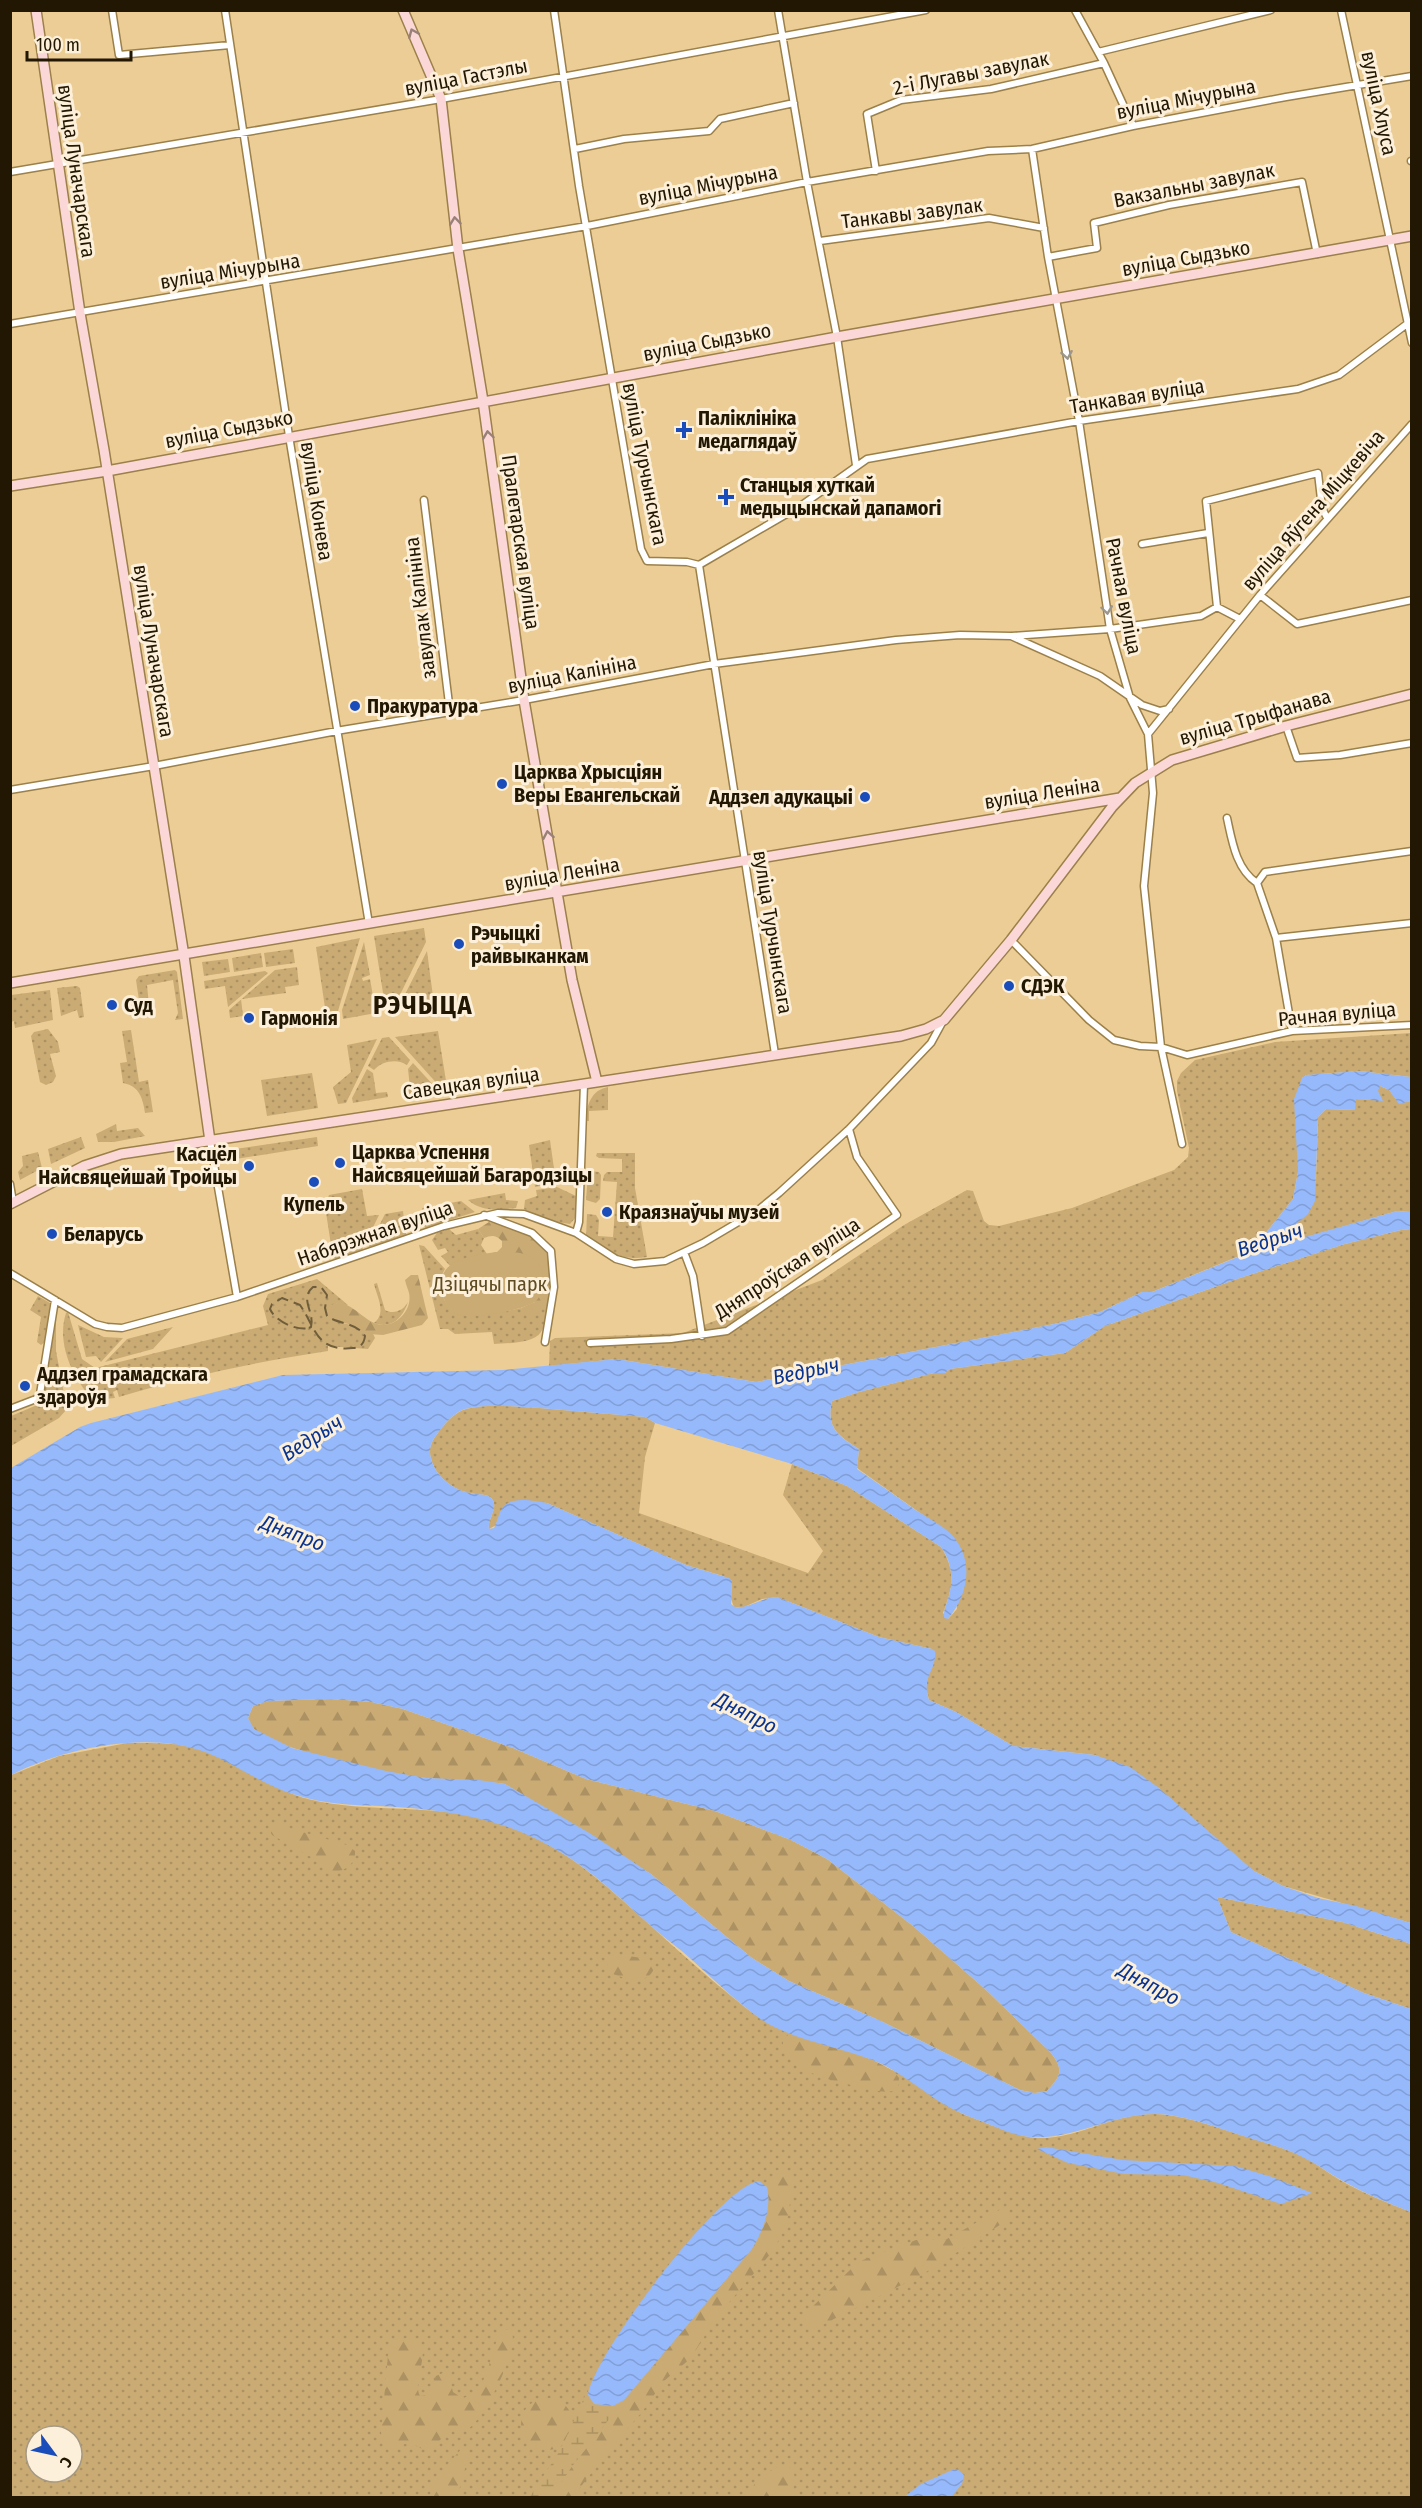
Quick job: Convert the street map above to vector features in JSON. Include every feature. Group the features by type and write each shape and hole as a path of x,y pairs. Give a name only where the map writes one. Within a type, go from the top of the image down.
{"street":[{"name":"вуліца Луначарскага","path":"36,10 80,313 154,766 210,1141 237,1297"},
{"path":"112,10 119,55 230,45"},
{"name":"вуліца Конева","path":"225,10 242,133 369,925"},
{"name":"Пралетарская вуліца","path":"403,10 441,99 458,249 483,401 524,700 572,980 597,1082"},
{"name":"вуліца Турчынскага","path":"554,10 587,226 641,549 647,561 687,562 699,565 775,1054"},
{"path":"778,10 807,182 837,337 856,465"},
{"name":"вуліца Гастэлы","path":"10,172 441,99 926,10"},
{"path":"1075,10 1104,63 1132,126"},
{"path":"1098,52 1271,10"},
{"name":"вуліца Хлуса","path":"1341,10 1359,86 1412,344"},
{"name":"2-і Лугавы завулак","path":"876,171 867,114 901,100 991,89 1104,63"},
{"name":"вуліца Мічурына","path":"10,324 458,249 807,182 988,151 1032,149 1132,126 1412,76"},
{"path":"575,149 624,139 709,131 720,119 794,103"},
{"name":"Рачная вуліца","path":"1032,149 1048,257 1079,421 1110,628 1130,698 1148,734 1153,793 1144,886 1161,1047 1182,1144"},
{"name":"Вакзальны завулак","path":"1048,257 1097,248 1094,224 1125,214 1302,182 1317,254"},
{"name":"Танкавы завулак","path":"820,241 989,218 1044,228"},
{"name":"вуліца Сыдзько","path":"10,486 107,471 837,337 1412,236"},
{"name":"Танкавая вуліца","path":"699,565 802,505 867,459 1079,421 1298,389 1339,375 1407,324"},
{"name":"вуліца Яўгена Міцкевіча","path":"1148,734 1260,595 1412,424"},
{"path":"1011,636 1110,628 1201,616 1217,608 1206,501 1318,472 1322,508 1328,518"},
{"name":"завулак Калініна","path":"424,500 450,712"},
{"path":"1142,544 1209,533"},
{"path":"1260,595 1297,624 1350,611 1412,600"},
{"name":"вуліца Яўгена Міцкевіча","path":"1217,608 1240,619"},
{"name":"вуліца Калініна","path":"10,790 524,700 714,664 896,640 960,635 1011,636 1100,676 1130,698"},
{"name":"вуліца Трыфанава","path":"944,1020 1011,940 1120,798 1151,772 1172,760 1286,726 1412,694"},
{"path":"1130,698 1160,711 1169,709"},
{"path":"1286,726 1297,758 1340,755 1412,743"},
{"name":"вуліца Леніна","path":"10,983 369,925 1120,798"},
{"path":"1227,818 1239,863 1249,877 1257,883 1276,938 1292,1031"},
{"path":"1257,883 1265,872 1412,851"},
{"path":"1276,938 1412,923"},
{"path":"1011,940 1089,1020 1114,1040 1140,1046 1161,1047"},
{"name":"Савецкая вуліца","path":"12,1203 104,1158 121,1154 901,1036 926,1029 944,1020"},
{"name":"Набярэжная вуліца","path":"10,1273 95,1323 107,1328 122,1328 237,1297 444,1226 484,1215 514,1212 576,1233 616,1259 634,1264 665,1261 703,1243 757,1211 849,1129 931,1043 944,1020"},
{"name":"Рачная вуліца","path":"1161,1047 1187,1055 1292,1031 1412,1025"},
{"path":"576,1233 579,1222 584,1084"},
{"name":"Дняпроўская вуліца","path":"590,1343 702,1336 727,1331 897,1215 857,1157 849,1129"},
{"path":"10,1184 12,1203"},
{"path":"484,1215 532,1233 551,1251 554,1287 545,1342"},
{"path":"684,1252 693,1276 702,1336"},
{"path":"10,1409 38,1396 55,1300"}],"green space":[{"path":"424,928 426,942 392,1011 386,1012 374,936"},
{"path":"360,938 338,1011 334,1012 335,1020 327,1021 316,947"},
{"path":"364,942 370,975 362,978 363,981 370,979 376,1013 343,1019 342,1010"},
{"path":"293,949 295,963 266,967 264,953"},
{"path":"427,951 434,1004 397,1010"},
{"path":"261,953 263,967 234,972 232,958"},
{"path":"228,959 230,972 204,976 202,962"},
{"path":"297,967 299,985 285,987 286,993 242,999 275,970"},
{"path":"175,970 183,1019 175,1020 178,1013 173,980 147,985 149,1005 140,1007 136,980 139,976"},
{"path":"265,971 268,973 228,1007 225,986 205,989 204,981"},
{"path":"77,986 80,988 84,1017 79,1018 77,1010 61,1016 57,988"},
{"path":"50,990 53,1020 15,1028 14,1021 11,1022 11,995"},
{"path":"241,1000 243,1016 230,1018 229,1010"},
{"path":"48,1029 58,1042 60,1052 50,1054 56,1076 53,1082 46,1085 40,1082 31,1036 34,1032"},
{"path":"131,1030 139,1082 148,1080 153,1112 145,1113 139,1094 133,1087 123,1083 120,1063 127,1062 122,1031"},
{"path":"438,1031 447,1087 441,1088 395,1037"},
{"path":"1411,1033 1411,1077 1360,1071 1306,1075 1302,1078 1298,1172 1293,1199 1260,1240 1244,1254 1152,1292 1142,1292 1100,1312 1054,1324 756,1382 617,1359 549,1366 550,1341 555,1338 683,1333 822,1280 904,1225 967,1190 973,1191 984,1221 989,1225 999,1226 1072,1208 1174,1170 1188,1157 1189,1148 1177,1081 1181,1073 1195,1060 1275,1042"},
{"path":"389,1037 410,1060 407,1065 394,1061 385,1063 374,1070 368,1066 382,1038"},
{"path":"377,1039 346,1103 338,1104 333,1087 351,1072 347,1045"},
{"path":"413,1063 436,1088 433,1091 402,1096 401,1090 410,1088 408,1069"},
{"path":"367,1069 373,1073 376,1093 387,1092 388,1097 353,1103 352,1098"},
{"path":"312,1073 318,1108 267,1116 261,1080"},
{"path":"1380,1086 1389,1090 1399,1103 1411,1101 1411,1212 1397,1211 1279,1245 1289,1230 1296,1225 1316,1181 1318,1117 1326,1109 1354,1110 1355,1099 1382,1100 1377,1090"},
{"path":"608,1087 608,1110 589,1111 589,1121 585,1121 591,1099 598,1091"},
{"path":"116,1124 117,1131 138,1128 145,1136 114,1142 98,1142 96,1134"},
{"path":"81,1137 85,1148 51,1164 48,1149"},
{"path":"317,1137 318,1146 236,1159 235,1149"},
{"path":"550,1140 556,1183 535,1187 529,1145"},
{"path":"38,1152 42,1168 20,1180 18,1172 23,1166 22,1156"},
{"path":"597,1153 635,1153 635,1188 647,1257 621,1256 608,1251 586,1237 587,1214 596,1215 599,1220 598,1236 613,1237 617,1182 603,1181 607,1172 622,1172 622,1159 599,1158 596,1156"},
{"path":"591,1171 599,1172 601,1175 600,1199 596,1203 586,1200 588,1174"},
{"path":"557,1187 576,1196 576,1217 570,1224 549,1221 524,1209 525,1200 537,1196 536,1190"},
{"path":"362,1189 367,1216 379,1215 362,1250 333,1258 325,1206 329,1195"},
{"path":"505,1193 506,1200 518,1201 516,1208 497,1210 479,1207 468,1200"},
{"path":"461,1201 475,1212 425,1228 422,1208"},
{"path":"403,1211 406,1236 368,1248 385,1214"},
{"path":"489,1222 528,1233 550,1251 552,1287 549,1303 534,1313 524,1313 521,1308 535,1302 496,1253 502,1247 502,1241 494,1236 484,1238 478,1229"},
{"path":"449,1229 456,1235 478,1229 484,1238 481,1245 487,1254 450,1266 441,1256 448,1252 445,1248 438,1250 432,1240 437,1233"},
{"path":"1411,1229 1411,1923 1283,1886 1254,1871 1230,1853 1159,1788 1095,1755 1013,1746 956,1712 929,1700 926,1688 932,1649 879,1637 777,1597 762,1599 744,1607 734,1607 731,1599 732,1581 686,1565 547,1503 527,1501 502,1509 496,1525 489,1529 494,1510 492,1499 451,1485 436,1471 430,1455 432,1442 447,1422 462,1411 475,1407 511,1406 645,1417 655,1423 645,1457 639,1513 808,1573 823,1551 783,1495 792,1464 847,1486 941,1547 951,1572 951,1587 943,1613 948,1619 957,1609 951,1535 857,1468 859,1449 835,1430 831,1418 832,1401 934,1373 945,1373 950,1369 1065,1353 1105,1326 1345,1244"},
{"path":"419,1245 424,1246 445,1269 441,1280 442,1292 453,1312 502,1312 521,1308 525,1313 549,1303 541,1332 526,1341 494,1344 492,1332 455,1334 448,1329 440,1329"},
{"name":"Дзіцячы парк","path":"495,1252 523,1254 539,1264 543,1287 536,1301 521,1308 476,1316 460,1315 451,1311 443,1296 441,1284 448,1268 455,1262"},
{"path":"411,1275 418,1275 428,1318 422,1325 383,1335 369,1334 353,1325 334,1321 327,1316 325,1311 331,1305 338,1303 351,1307 377,1324 390,1324 401,1317 408,1306 409,1293 405,1280"},
{"path":"317,1279 348,1305 336,1303 340,1323 353,1325 373,1334 375,1338 368,1349 328,1346 328,1351 223,1370 119,1397 117,1390 113,1392 115,1398 93,1400 79,1381 68,1360 63,1325 68,1312 82,1359 95,1368 268,1325 263,1306 268,1294"},
{"path":"377,1283 385,1310 398,1311 408,1302 400,1317 386,1325 374,1323 381,1310 374,1284"},
{"path":"38,1296 50,1303 45,1342 41,1345 37,1342 41,1317 30,1310"},
{"path":"56,1315 56,1351 67,1409 59,1418 11,1446 11,1416 37,1405 42,1399"},
{"path":"78,1325 104,1337 123,1338 101,1362 96,1356 86,1357"},
{"path":"173,1327 153,1349 105,1362 127,1339"},
{"path":"331,1699 371,1702 403,1709 513,1748 586,1779 715,1811 791,1840 827,1859 913,1926 985,1989 1051,2053 1058,2064 1058,2077 1047,2091 1035,2093 1020,2090 881,2021 789,1981 752,1958 651,1874 505,1784 411,1776 338,1761 268,1738 255,1730 248,1718 253,1706 268,1701"},
{"path":"127,1743 183,1745 221,1758 278,1788 308,1799 332,1804 455,1813 505,1825 547,1844 583,1868 706,1975 757,2016 794,2034 890,2069 963,2114 1010,2132 1037,2138 1069,2134 1116,2120 1150,2114 1197,2121 1297,2154 1357,2189 1411,2212 1411,2497 11,2497 11,1775 59,1756"},
{"path":"275,1824 347,1845 355,1851 353,1861 343,1870 328,1872 313,1858 272,1835 270,1831"},
{"path":"1217,1897 1342,1922 1411,1944 1411,2009 1364,1993 1231,1932"},
{"path":"621,1955 649,1959 654,1968 651,1974 636,1980 613,1974 607,1966 608,1963 612,1958"},
{"path":"790,2033 849,2051 881,2064 899,2078 898,2088 890,2092 880,2091 825,2078 800,2067 790,2059 784,2049 783,2038"},
{"path":"782,2169 791,2179 792,2190 788,2216 782,2234 772,2252 715,2319 691,2358 664,2381 642,2412 608,2451 573,2497 552,2498 570,2469 624,2400 752,2249 764,2226 769,2205 767,2187 776,2171"},
{"path":"1003,2208 1009,2211 1006,2221 923,2274 822,2325 810,2328 806,2326 805,2316 809,2310 863,2260 916,2240 945,2240"},
{"path":"506,2330 511,2330 513,2338 500,2381 483,2411 468,2429 450,2430 430,2450 422,2449 410,2442 392,2449 383,2444 381,2432 388,2355 393,2344 408,2338 422,2345 418,2385 420,2396 427,2395 436,2376 443,2373 449,2377 453,2392 462,2398 472,2394 480,2386 496,2343"},
{"path":"588,2389 588,2395 600,2405 609,2407 624,2400 570,2469 552,2497 529,2498 561,2449"},
{"path":"547,2398 557,2400 565,2406 571,2414 573,2424 571,2434 565,2442 557,2448 547,2450 537,2448 529,2442 523,2434 521,2424 523,2414 529,2406 537,2400"},
{"path":"462,2448 468,2451 469,2456 457,2497 429,2497 437,2477"},
{"path":"786,2465 794,2475 790,2497 750,2497 757,2480 774,2469"}],"water":[{"path":"1360,1071 1411,1077 1411,1101 1399,1104 1389,1090 1380,1086 1378,1091 1383,1101 1356,1099 1355,1110 1326,1109 1318,1117 1315,1201 1308,1214 1289,1230 1280,1244 1397,1211 1411,1212 1411,1229 1345,1244 1105,1326 1065,1353 950,1369 945,1373 934,1373 832,1401 832,1425 845,1440 859,1449 857,1469 944,1528 959,1545 964,1556 966,1578 960,1599 948,1619 944,1618 944,1613 950,1592 951,1572 948,1559 941,1547 847,1486 792,1464 655,1423 645,1417 511,1406 474,1407 461,1411 447,1422 432,1442 430,1455 436,1471 451,1485 492,1499 494,1510 489,1529 494,1528 501,1510 510,1502 528,1500 547,1503 686,1565 729,1578 732,1581 731,1604 735,1607 777,1597 879,1637 932,1649 935,1651 935,1658 927,1685 929,1700 956,1712 1013,1746 1095,1755 1130,1767 1159,1788 1254,1871 1283,1886 1318,1898 1356,1906 1411,1923 1411,1944 1342,1922 1217,1897 1231,1932 1364,1993 1411,2009 1411,2212 1358,2189 1292,2152 1206,2124 1169,2115 1147,2114 1126,2117 1066,2134 1045,2137 1025,2136 1003,2130 963,2114 940,2102 884,2065 784,2032 759,2018 589,1872 547,1844 494,1822 438,1811 338,1804 306,1798 273,1786 205,1752 158,1743 132,1742 80,1750 32,1765 11,1775 11,1468 80,1427 283,1375 503,1370 617,1359 756,1382 1054,1324 1100,1312 1142,1292 1152,1292 1245,1254 1260,1240 1293,1199 1298,1172 1294,1099 1302,1078 1306,1075","holes":["331,1699 371,1702 403,1709 513,1748 586,1779 715,1811 791,1840 827,1859 913,1926 985,1989 1051,2053 1058,2064 1058,2077 1047,2091 1035,2093 1020,2090 881,2021 789,1981 752,1958 651,1874 591,1834 505,1784 479,1780 426,1778 386,1771 292,1748 254,1729 248,1718 253,1706 268,1701"]},
{"path":"1046,2147 1123,2160 1235,2166 1272,2177 1312,2193 1281,2204 1218,2183 1183,2175 1124,2174 1068,2163 1037,2149"},
{"path":"759,2181 767,2187 768,2204 763,2227 752,2249 624,2400 613,2406 594,2404 588,2395 595,2375 611,2346 661,2275 689,2240 717,2211 741,2190"},
{"path":"957,2469 964,2475 962,2484 951,2497 904,2497 921,2484"}],"railway":[{"path":"309,1328 298,1328 281,1321 270,1309 272,1304 282,1298 300,1305 310,1322 314,1330 319,1337 331,1346 358,1347 363,1343 365,1336 357,1328 327,1316 325,1308 327,1295 321,1287 313,1287 307,1296 312,1321 311,1327 309,1328"}],"place":[{"name":"Паліклініка медаглядаў","path":"684,430"},
{"name":"Станцыя хуткай медыцынскай дапамогі","path":"726,497"},
{"name":"Пракуратура","path":"355,706"},
{"name":"Царква Хрысціян Веры Евангельскай","path":"502,784"},
{"name":"Аддзел адукацыі","path":"865,797"},
{"name":"Рэчыцкі райвыканкам","path":"459,944"},
{"name":"СДЭК","path":"1009,986"},
{"name":"Суд","path":"112,1005"},
{"name":"Гармонія","path":"249,1018"},
{"name":"Царква Успення Найсвяцейшай Багародзіцы","path":"340,1163"},
{"name":"Касцёл Найсвяцейшай Тройцы","path":"249,1166"},
{"name":"Купель","path":"314,1182"},
{"name":"Краязнаўчы музей","path":"607,1212"},
{"name":"Беларусь","path":"52,1234"},
{"name":"Аддзел грамадскага здароўя","path":"25,1386"}],"district":[{"name":"РЭЧЫЦА","path":"423,1005"}],"water label":[{"name":"Ведрыч","path":"1270,1240"},
{"name":"Ведрыч","path":"806,1371"},
{"name":"Ведрыч","path":"312,1438"},
{"name":"Дняпро","path":"293,1533"},
{"name":"Дняпро","path":"746,1713"},
{"name":"Дняпро","path":"1149,1984"}]}
